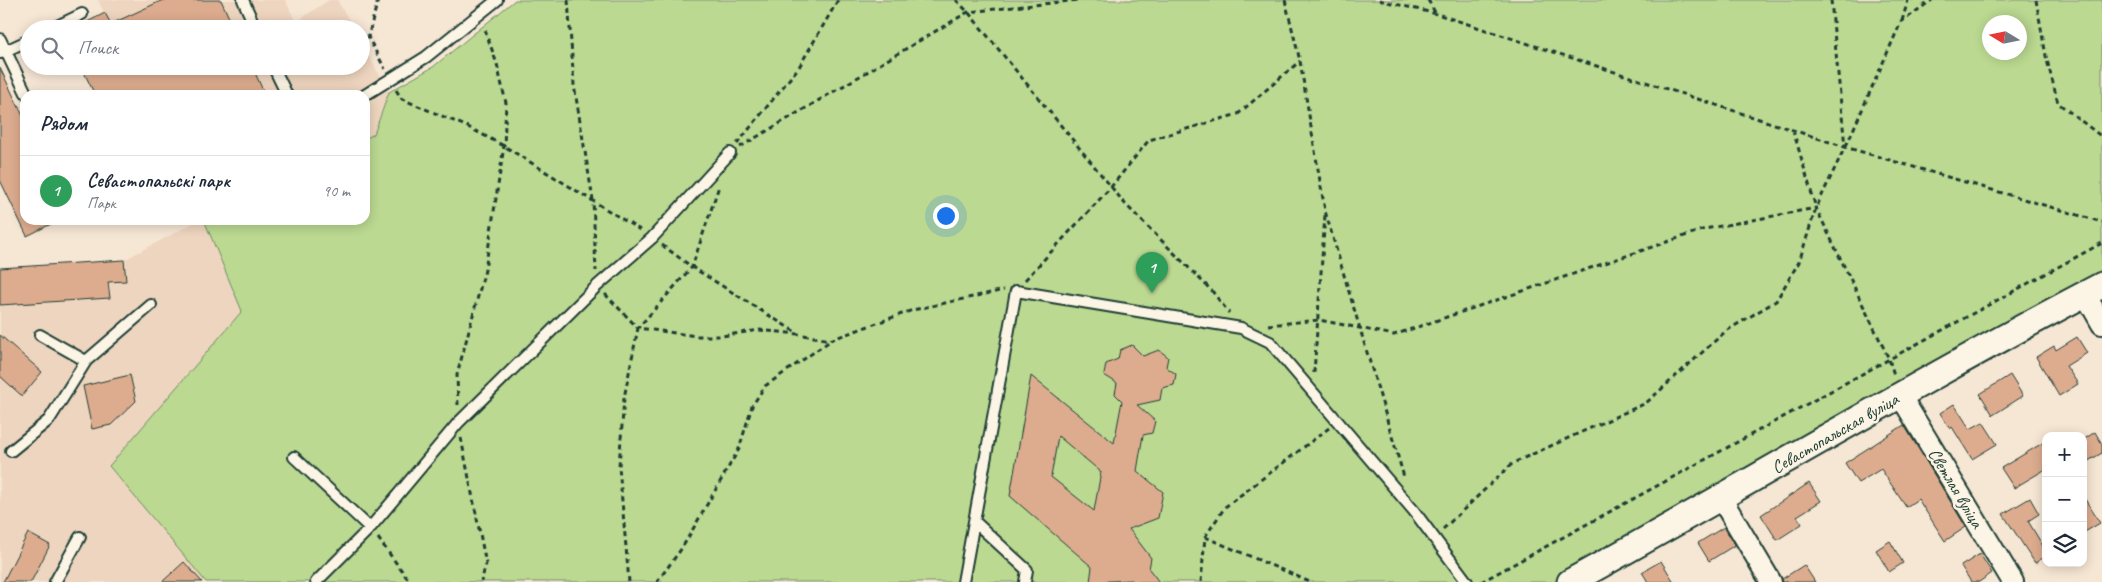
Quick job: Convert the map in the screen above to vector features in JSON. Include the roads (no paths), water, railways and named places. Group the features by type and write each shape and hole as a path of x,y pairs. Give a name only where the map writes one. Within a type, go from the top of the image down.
{"street":[{"path":"2094,290 2102,324"},
{"name":"Севастопальская вуліца","path":"1570,582 1722,498 1900,395 2094,290"},
{"name":"Светлая вуліца","path":"1900,395 2013,582"},
{"path":"1722,498 1771,582"}],"lane":[{"path":"243,0 252,20"},
{"path":"370,92 426,57 497,0"},
{"path":"70,20 82,14"},
{"path":"0,39 3,52 24,90"},
{"path":"3,52 20,44"},
{"path":"278,75 285,90"},
{"path":"316,582 370,528 458,423 597,286 652,238 730,153"},
{"path":"963,582 1016,291 1241,328 1270,342 1414,512 1467,582"},
{"path":"11,451 49,420 86,361 151,304"},
{"path":"40,336 86,361"},
{"path":"294,458 370,528"},
{"path":"974,521 1027,570 1025,582"},
{"path":"55,582 80,537"}],"place":[{"name":"Севастопальскі парк","path":"1152,293"}]}
